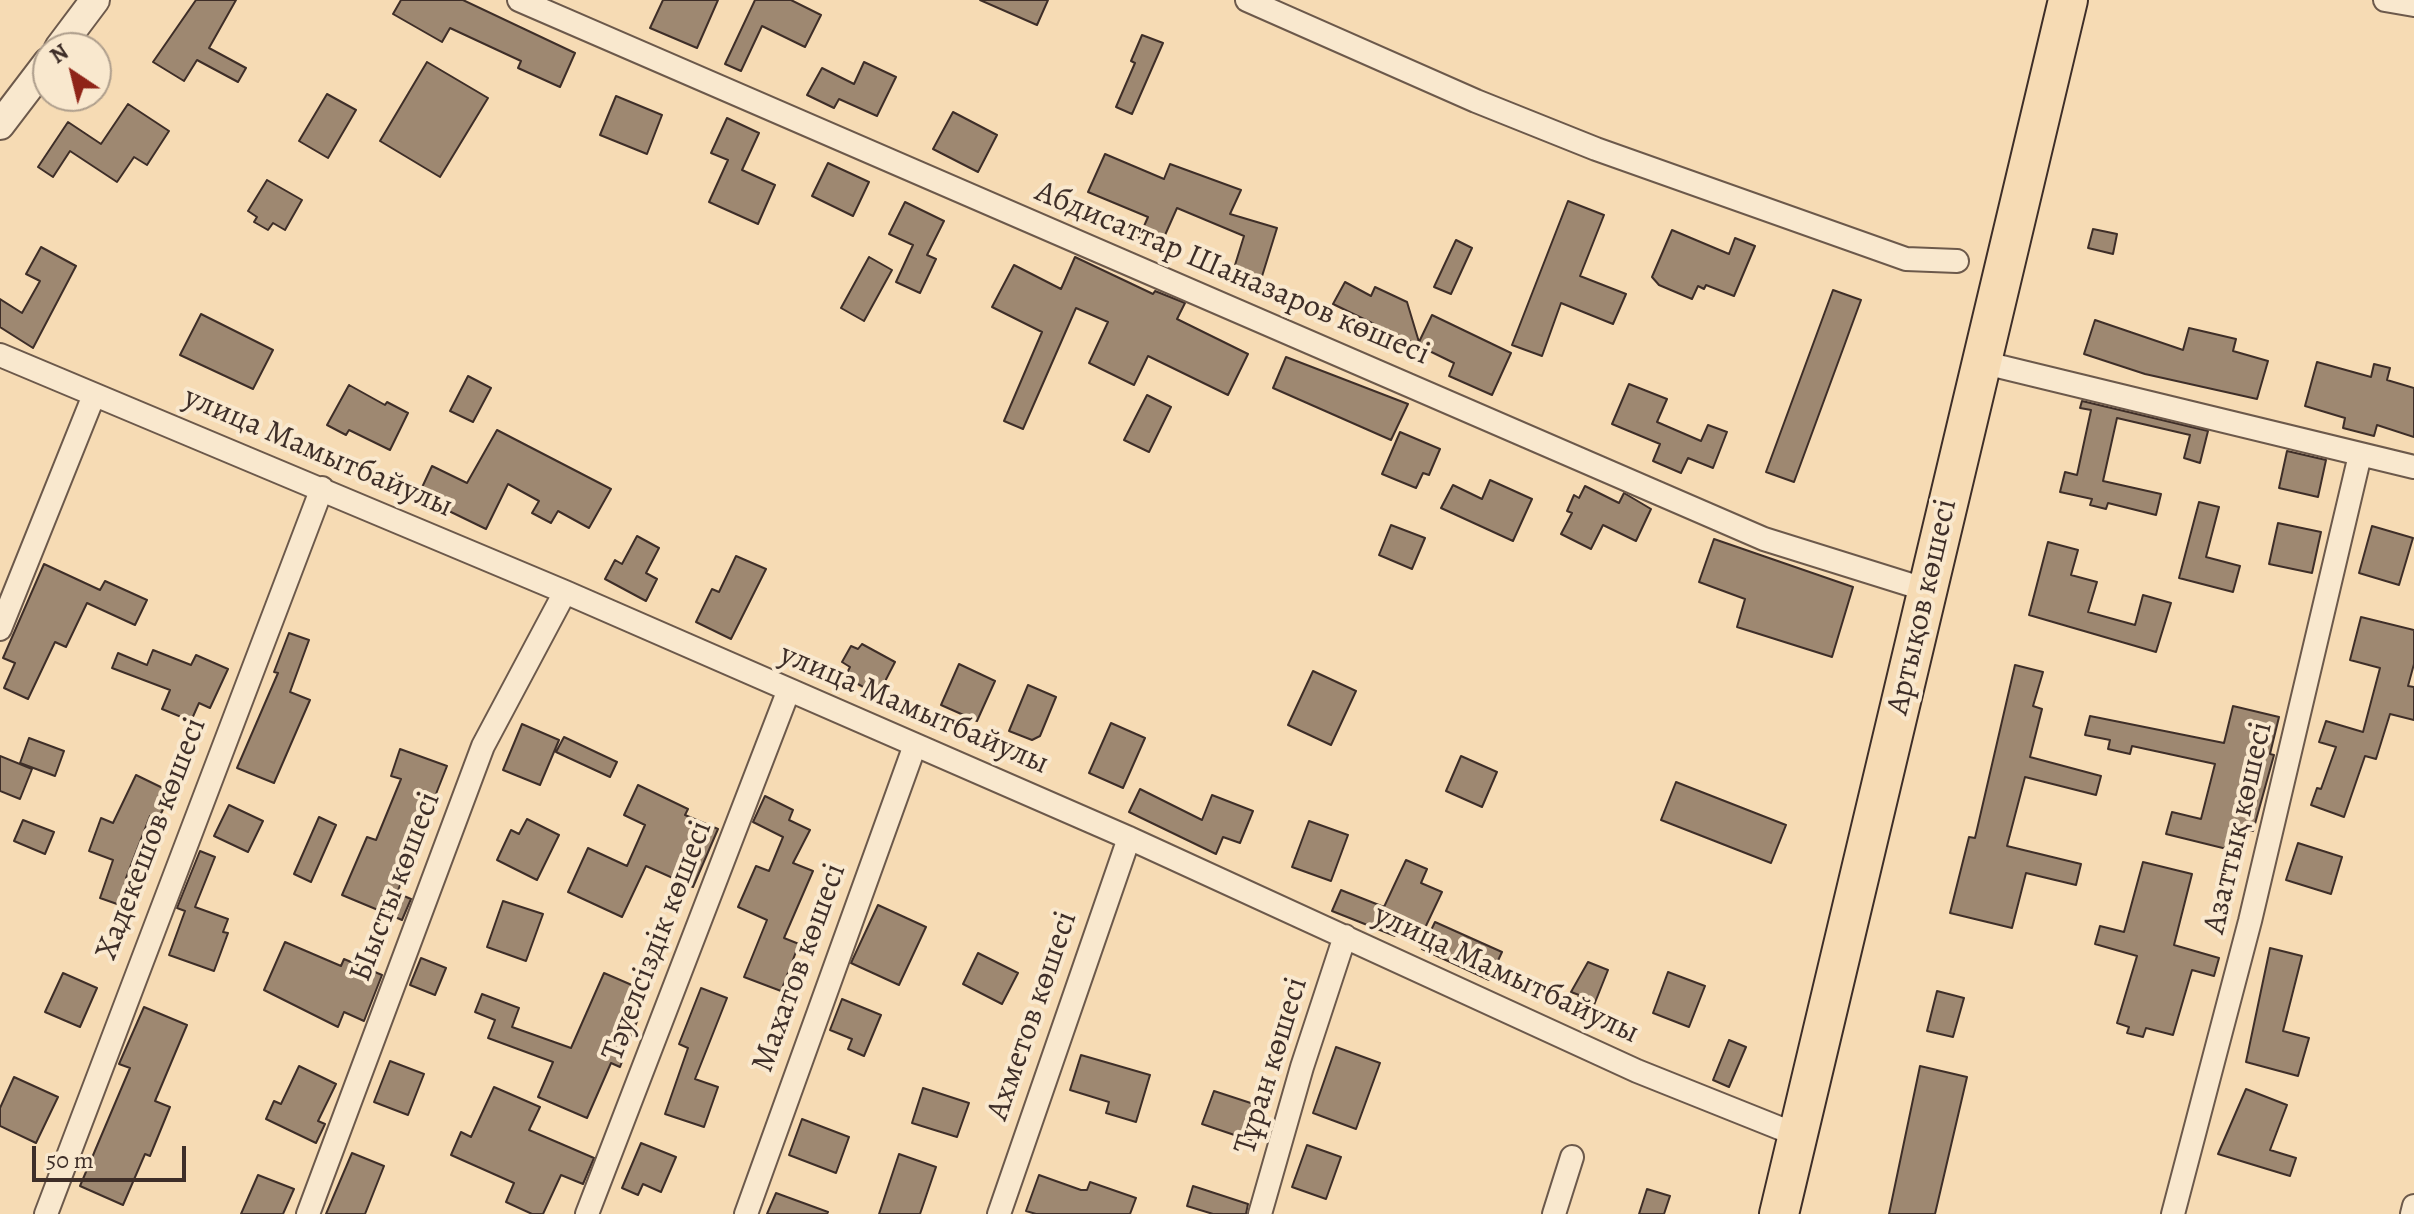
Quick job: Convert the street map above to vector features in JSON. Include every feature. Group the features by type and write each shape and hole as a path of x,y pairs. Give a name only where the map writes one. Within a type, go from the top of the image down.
{"highway":[{"name":"Артықов көшесі","path":"1779,1214 2068,0"}],"street":[{"path":"71,32 95,0"},
{"name":"Абдисаттар Шаназаров көшесі","path":"519,0 1764,539 1927,590"},
{"path":"1247,0 1476,101 1596,149 1906,259 1957,261"},
{"path":"2385,0 2414,5"},
{"path":"0,125 32,83"},
{"name":"улица Мамытбайулы","path":"0,355 565,592 788,692 1129,838 1637,1071 1797,1135"},
{"path":"1981,362 2414,467"},
{"path":"0,629 94,395"},
{"name":"Азаттық көшесі","path":"2173,1214 2250,921 2360,455"},
{"name":"Хадекешов көшесі","path":"46,1214 322,488"},
{"name":"Ыысты көшесі","path":"308,1214 483,746 503,703 565,592"},
{"name":"Тәуелсіздік көшесі","path":"587,1214 788,692"},
{"name":"Махатов көшесі","path":"746,1214 915,745"},
{"name":"Ахметов көшесі","path":"999,1214 1129,838"},
{"name":"Тұран көшесі","path":"1260,1214 1302,1067 1345,936"},
{"path":"1554,1214 1572,1157"},
{"path":"2412,1214 2414,1206"}],"building":[{"path":"196,0 236,0 209,48 246,68 238,82 197,60 184,81 153,62"},
{"path":"401,0 463,0 575,53 560,87 518,68 521,61 450,28 442,42 393,14"},
{"path":"663,0 718,0 697,48 650,28"},
{"path":"755,0 791,0 821,15 805,47 762,26 741,71 725,64"},
{"path":"980,0 1048,0 1037,25"},
{"path":"1142,35 1163,43 1132,114 1116,107 1135,63 1131,61"},
{"path":"427,62 488,98 440,177 380,141"},
{"path":"864,62 896,77 877,116 839,99 834,108 807,95 822,68 854,84"},
{"path":"327,94 356,110 328,158 299,141"},
{"path":"616,96 662,115 647,154 600,135"},
{"path":"128,104 169,131 147,165 134,157 117,182 70,151 53,177 38,167 68,122 101,144"},
{"path":"953,112 997,135 978,172 933,149"},
{"path":"727,118 759,133 742,170 775,185 758,224 709,202 728,160 711,153"},
{"path":"1105,154 1164,179 1170,164 1241,190 1230,214 1277,228 1259,286 1231,278 1244,236 1177,208 1158,251 1137,242 1148,217 1088,192"},
{"path":"828,163 869,182 853,216 812,196"},
{"path":"267,180 302,200 285,230 273,223 268,230 254,222 257,217 248,211"},
{"path":"1568,201 1604,215 1580,276 1626,294 1613,324 1561,303 1542,356 1512,345"},
{"path":"905,202 944,221 927,255 936,259 920,293 896,282 913,245 889,234"},
{"path":"2093,229 2117,234 2113,254 2088,248"},
{"path":"1672,230 1729,254 1735,238 1755,246 1734,296 1706,285 1704,289 1698,286 1692,299 1659,285 1652,277"},
{"path":"1456,240 1472,248 1451,294 1434,287"},
{"path":"41,247 76,266 33,348 0,327 0,299 22,313 40,281 26,274"},
{"path":"869,257 892,270 864,321 841,308"},
{"path":"1075,257 1153,294 1155,291 1185,303 1177,319 1248,354 1228,395 1148,356 1134,385 1089,363 1108,322 1076,308 1023,429 1004,421 1042,332 992,307 1014,265 1061,289"},
{"path":"1345,282 1371,296 1375,287 1407,302 1419,342 1432,315 1511,353 1492,395 1449,376 1454,363 1333,304"},
{"path":"1833,290 1861,300 1794,482 1766,472"},
{"path":"201,314 273,350 253,389 180,355"},
{"path":"2095,320 2183,350 2189,328 2236,339 2233,351 2268,361 2257,399 2145,374 2084,354"},
{"path":"1286,357 1408,404 1391,440 1273,388"},
{"path":"2317,362 2371,377 2374,364 2390,368 2387,380 2414,388 2414,437 2377,425 2374,436 2343,428 2345,418 2305,406"},
{"path":"468,376 491,388 473,422 450,411"},
{"path":"1629,384 1667,399 1657,422 1701,441 1708,425 1727,432 1713,468 1688,458 1681,473 1653,461 1660,444 1612,424"},
{"path":"349,385 385,405 387,402 408,413 390,450 349,430 346,435 327,425"},
{"path":"1147,395 1171,407 1149,452 1124,440"},
{"path":"2082,401 2208,431 2200,463 2184,458 2190,435 2117,418 2103,481 2161,494 2156,515 2108,503 2106,509 2090,505 2092,499 2060,492 2065,472 2077,475 2091,410 2080,408"},
{"path":"497,430 611,489 589,528 558,511 551,523 532,513 539,501 508,484 486,529 418,496 432,466 467,483"},
{"path":"1400,432 1440,449 1429,475 1423,473 1416,488 1382,474"},
{"path":"2287,451 2326,460 2318,497 2279,488"},
{"path":"1490,480 1532,499 1513,541 1441,508 1453,485 1482,499"},
{"path":"1585,486 1619,503 1624,493 1651,509 1636,541 1603,525 1591,549 1561,534 1572,513 1567,511 1574,495 1579,498"},
{"path":"2199,502 2219,507 2206,557 2240,566 2233,592 2179,578"},
{"path":"2278,523 2321,532 2312,573 2269,564"},
{"path":"1391,525 1425,538 1412,569 1379,555"},
{"path":"2372,526 2413,538 2399,585 2359,573"},
{"path":"637,536 659,548 646,573 657,579 646,601 605,579 615,560 622,564"},
{"path":"1714,539 1853,587 1832,657 1737,627 1745,599 1699,582"},
{"path":"2048,542 2078,550 2071,575 2097,582 2088,612 2135,625 2143,595 2171,603 2156,652 2029,615"},
{"path":"736,556 766,569 731,639 696,622 712,589 719,592"},
{"path":"44,564 100,590 105,581 147,600 135,625 87,603 66,647 55,642 28,699 4,688 15,663 3,658"},
{"path":"2361,617 2414,630 2414,664 2408,686 2414,687 2414,720 2390,714 2376,759 2365,756 2344,817 2311,805 2317,788 2321,789 2336,747 2319,742 2326,721 2363,732 2380,668 2350,660"},
{"path":"289,633 309,640 290,692 310,700 274,783 237,768 278,673 274,672"},
{"path":"862,644 895,662 878,695 845,677 850,667 842,662 851,646 858,649"},
{"path":"153,650 191,665 196,655 228,669 210,708 199,703 191,721 162,709 170,690 112,668 118,653 147,665"},
{"path":"959,664 995,681 977,721 941,705"},
{"path":"2015,665 2043,672 2033,706 2042,709 2030,757 2101,776 2096,795 2025,777 2007,846 2081,864 2076,885 2026,873 2012,928 1950,913 1969,837 1975,838"},
{"path":"1313,671 1356,691 1331,745 1288,725"},
{"path":"1028,685 1056,697 1040,736 1032,740 1009,731"},
{"path":"2233,706 2279,717 2270,754 2274,755 2253,831 2244,828 2239,852 2166,834 2172,812 2201,819 2215,764 2132,746 2130,754 2108,749 2110,740 2085,735 2090,716 2224,743"},
{"path":"1111,723 1145,738 1123,788 1089,773"},
{"path":"522,724 559,740 540,785 503,770"},
{"path":"564,737 617,762 610,777 556,752"},
{"path":"29,738 64,751 55,776 20,763"},
{"path":"400,749 447,766 397,893 411,899 402,920 342,895 367,837 376,840 401,779 391,776"},
{"path":"0,756 32,769 20,799 0,791"},
{"path":"1461,756 1497,772 1482,807 1446,791"},
{"path":"136,775 171,792 158,820 150,816 126,878 143,884 134,910 100,898 113,860 89,851 101,818 113,823"},
{"path":"1676,782 1786,825 1771,863 1661,820"},
{"path":"638,785 688,809 685,815 718,829 693,887 646,866 622,917 568,892 588,848 627,866 645,825 624,815"},
{"path":"1140,789 1202,820 1212,795 1253,811 1240,843 1223,837 1216,854 1129,812"},
{"path":"765,796 793,810 789,820 810,830 793,863 813,871 784,938 799,944 781,991 744,977 767,920 738,907 756,866 769,871 783,837 753,822"},
{"path":"229,805 263,821 248,852 214,836"},
{"path":"319,817 336,825 311,882 294,874"},
{"path":"527,819 559,835 537,880 497,860 511,830 519,834"},
{"path":"23,820 54,832 45,854 14,841"},
{"path":"1309,821 1348,835 1331,881 1292,867"},
{"path":"2298,843 2342,857 2331,894 2286,880"},
{"path":"200,851 215,857 195,907 228,919 223,932 228,933 214,971 169,955 185,911 177,908"},
{"path":"1406,860 1427,869 1421,883 1442,892 1424,930 1402,920 1395,936 1332,911 1341,890 1384,907"},
{"path":"2143,862 2192,874 2174,945 2219,958 2214,976 2192,970 2173,1035 2146,1028 2143,1037 2127,1033 2129,1027 2117,1023 2137,956 2095,944 2100,926 2124,932"},
{"path":"503,901 543,914 526,961 487,947"},
{"path":"878,905 926,927 899,985 851,963"},
{"path":"1435,922 1502,952 1489,980 1422,949"},
{"path":"285,942 341,966 344,959 382,975 364,1021 344,1012 338,1027 264,990"},
{"path":"2270,948 2302,956 2283,1031 2309,1038 2298,1076 2246,1062"},
{"path":"978,953 1018,973 1002,1004 963,984"},
{"path":"421,958 446,968 435,995 410,985"},
{"path":"1588,962 1608,970 1592,1010 1576,1003 1579,995 1571,992"},
{"path":"1668,972 1705,986 1689,1027 1653,1013"},
{"path":"63,973 97,988 80,1027 45,1012"},
{"path":"604,973 648,992 620,1067 611,1063 587,1118 538,1097 553,1062 488,1038 495,1020 475,1012 482,994 519,1008 512,1027 571,1048"},
{"path":"701,988 727,998 695,1079 718,1087 704,1127 665,1114 688,1048 679,1044"},
{"path":"1937,991 1964,998 1953,1037 1927,1031"},
{"path":"842,999 881,1015 864,1056 848,1049 852,1039 830,1030"},
{"path":"144,1007 187,1025 155,1101 170,1107 150,1156 145,1154 123,1205 80,1186 130,1068 119,1064"},
{"path":"1729,1040 1746,1047 1729,1087 1713,1080"},
{"path":"1336,1047 1380,1063 1356,1129 1313,1113"},
{"path":"1081,1055 1150,1075 1136,1122 1106,1113 1109,1102 1070,1090"},
{"path":"390,1061 424,1074 408,1115 374,1102"},
{"path":"299,1066 336,1084 318,1121 325,1124 316,1143 266,1119 274,1101 281,1104"},
{"path":"1920,1066 1967,1077 1935,1214 1889,1214"},
{"path":"14,1077 58,1097 36,1143 0,1126 0,1108"},
{"path":"494,1087 540,1107 529,1130 594,1158 583,1184 561,1175 543,1214 532,1214 506,1202 514,1183 451,1155 461,1132 471,1137"},
{"path":"923,1088 969,1103 957,1137 912,1123"},
{"path":"2246,1089 2287,1105 2270,1150 2296,1158 2290,1176 2218,1154"},
{"path":"1214,1091 1266,1108 1255,1142 1202,1124"},
{"path":"802,1119 849,1137 836,1173 789,1155"},
{"path":"641,1143 676,1157 661,1192 643,1184 638,1195 622,1188"},
{"path":"1307,1145 1341,1157 1326,1199 1292,1187"},
{"path":"352,1153 384,1166 365,1214 326,1214"},
{"path":"899,1154 936,1167 920,1214 879,1214"},
{"path":"258,1175 294,1189 283,1214 241,1214"},
{"path":"1039,1175 1081,1190 1087,1190 1090,1182 1136,1198 1130,1214 1036,1214 1026,1211"},
{"path":"1193,1186 1248,1204 1246,1214 1213,1214 1187,1206"},
{"path":"1647,1189 1670,1196 1664,1214 1639,1214"},
{"path":"776,1193 828,1212 767,1214"}]}
